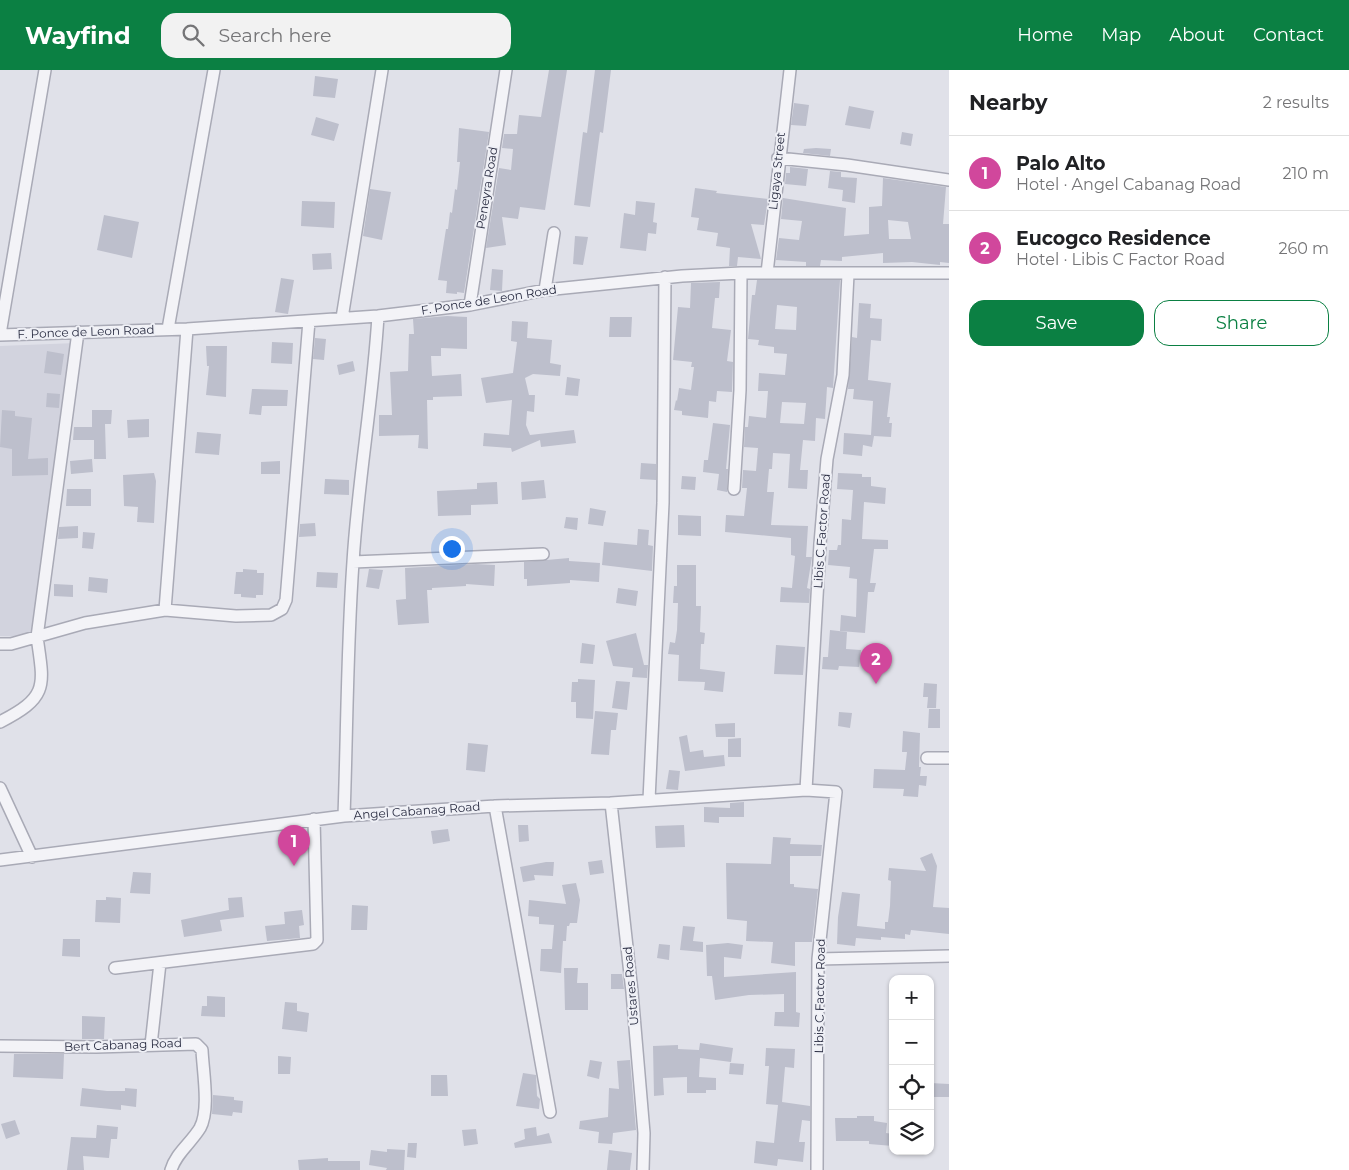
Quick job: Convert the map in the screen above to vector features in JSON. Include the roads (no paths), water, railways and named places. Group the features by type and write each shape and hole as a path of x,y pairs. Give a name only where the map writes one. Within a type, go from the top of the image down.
{"street":[{"path":"0,334 45,70"},
{"path":"168,329 214,70"},
{"path":"342,318 382,70"},
{"name":"Peneyra Road","path":"470,305 506,70"},
{"name":"Ligaya Street","path":"767,273 778,158 790,70"},
{"path":"778,158 847,165 949,180"},
{"path":"545,290 554,233"},
{"path":"734,489 740,390 741,273"},
{"name":"F. Ponce de Leon Road","path":"0,334 187,329 378,316 470,305 545,290 665,277 741,273 949,273"},
{"name":"Libis C Factor Road","path":"806,790 821,525 827,459 843,375 848,274"},
{"path":"649,800 663,503 665,277"},
{"path":"344,816 353,562 363,456 374,379 378,316"},
{"path":"0,644 11,644 85,623 165,610 236,616 271,616 282,609 286,600 309,321"},
{"path":"165,610 187,329"},
{"path":"0,722 24,710 38,694 42,684 37,637 78,332"},
{"path":"353,562 543,554"},
{"path":"927,758 949,758"},
{"path":"0,788 32,857"},
{"name":"Angel Cabanag Road","path":"0,860 344,816 495,806 611,803 806,790 836,792"},
{"name":"Libis C Factor Road","path":"817,1170 818,959 836,792"},
{"name":"Ustares Road","path":"611,803 633,1002 644,1133 643,1170"},
{"path":"495,806 550,1112"},
{"path":"115,968 313,944 317,940 314,820"},
{"path":"818,959 949,956"},
{"path":"151,1045 160,963"},
{"name":"Bert Cabanag Road","path":"0,1046 55,1047 193,1042 202,1050 204,1117 199,1130 175,1159 171,1170"}],"place":[{"name":"Eucogco Residence","path":"876,684"},
{"name":"Palo Alto","path":"294,866"}]}
